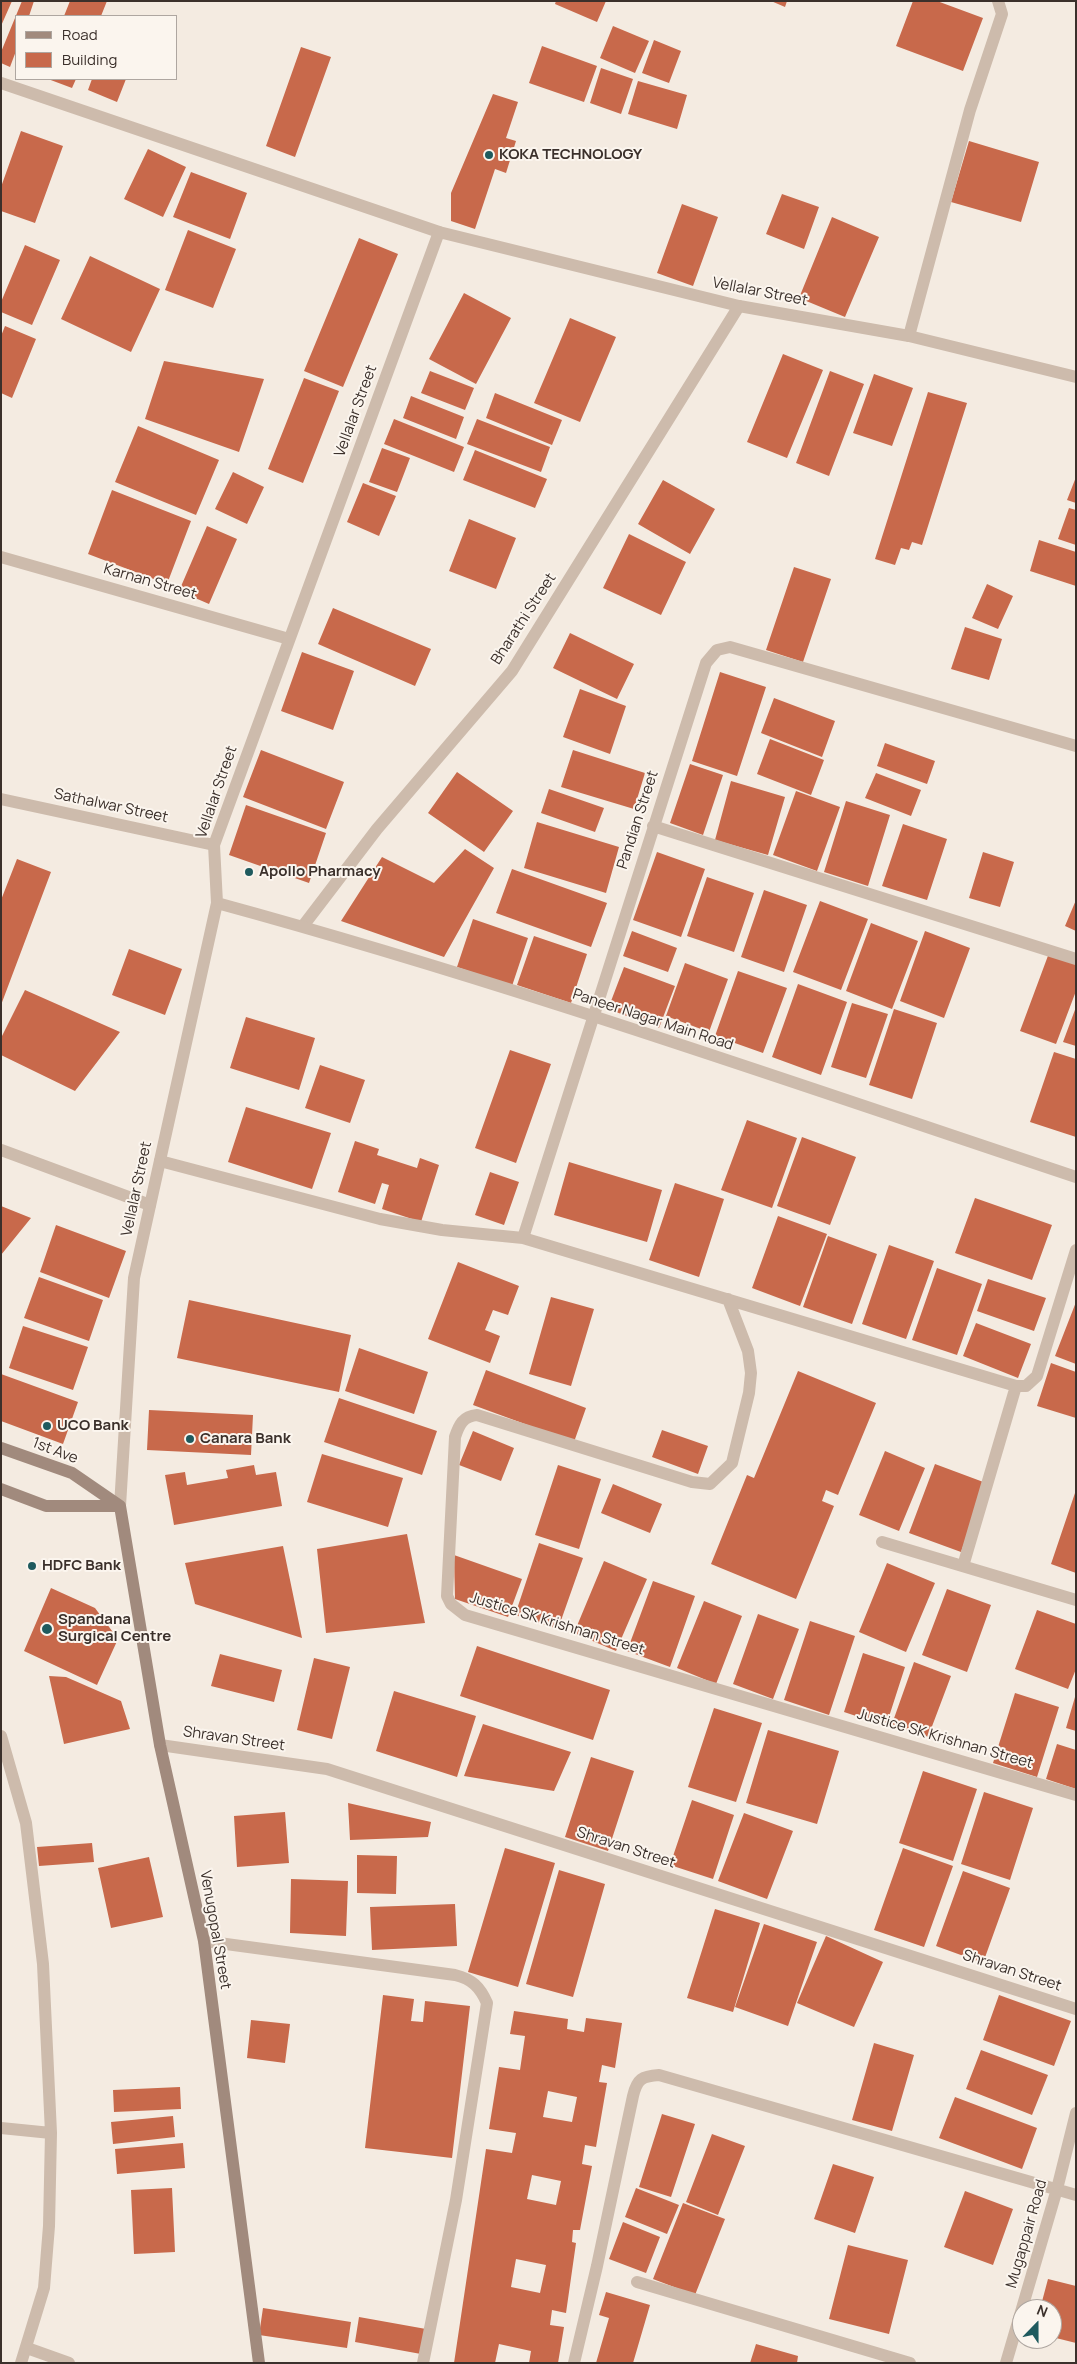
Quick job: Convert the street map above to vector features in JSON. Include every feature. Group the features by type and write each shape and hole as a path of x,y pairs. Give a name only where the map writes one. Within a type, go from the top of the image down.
{"main road":[{"name":"1st Ave","path":"1,1448 72,1473 120,1506"},
{"path":"1,1489 46,1506 120,1506"},
{"name":"Venugopal Street","path":"120,1506 160,1745 204,1941 259,2363"}],"street":[{"path":"909,336 970,110 1002,14 998,1"},
{"name":"Vellalar Street","path":"1,83 438,232 739,306 909,336 1076,377"},
{"name":"Vellalar Street","path":"120,1506 134,1278 217,903 214,844 438,232"},
{"name":"Bharathi Street","path":"303,926 377,829 512,671 739,306"},
{"name":"Karnan Street","path":"1,557 289,639"},
{"name":"Pandian Street","path":"523,1238 592,1016 706,663 717,650 730,647 1076,746"},
{"name":"Sathalwar Street","path":"1,799 214,844"},
{"path":"653,826 1076,959"},
{"name":"Paneer Nagar Main Road","path":"217,903 303,926 592,1016 1076,1177"},
{"path":"1,1150 150,1205"},
{"path":"160,1161 380,1219 442,1230 523,1238 1016,1386 1026,1386 1038,1376 1076,1250"},
{"name":"Justice SK Krishnan Street","path":"728,1299 748,1351 750,1380 732,1464 710,1484 692,1482 477,1414 469,1415 463,1420 455,1436 447,1596 451,1604 465,1615 1076,1795"},
{"path":"963,1566 1016,1386"},
{"path":"882,1542 1076,1600"},
{"path":"1,1736 26,1823 43,1964 51,2133 44,2288 21,2363"},
{"name":"Shravan Street","path":"160,1745 327,1769 1076,2009"},
{"path":"204,1941 454,1975 475,1983 483,1994 487,2003 456,2200 423,2363"},
{"path":"574,2363 597,2266 633,2096 639,2080 647,2076 659,2075 1076,2195"},
{"name":"Mugappair Road","path":"1006,2363 1057,2189 1076,2113"},
{"path":"1,2128 51,2133"},
{"path":"636,2282 910,2363"},
{"path":"27,2348 69,2363"}],"building":[{"path":"1,1 12,1 1,26"},
{"path":"22,1 34,1 29,15 16,15"},
{"path":"70,1 107,1 101,15 64,15"},
{"path":"556,1 606,1 597,22 555,4"},
{"path":"771,1 787,1 785,7"},
{"path":"913,1 937,1 983,18 963,71 896,46"},
{"path":"15,18 15,54 10,67 1,63 1,52"},
{"path":"613,26 649,41 635,73 600,58"},
{"path":"654,40 681,51 669,83 642,73"},
{"path":"542,46 597,66 584,102 529,83"},
{"path":"301,47 331,57 295,157 266,146"},
{"path":"601,68 633,79 621,114 590,103"},
{"path":"51,80 76,80 72,88"},
{"path":"92,80 126,80 117,102 88,90"},
{"path":"638,81 687,95 677,129 628,114"},
{"name":"KOKA TECHNOLOGY","path":"493,94 518,102 506,138 516,141 506,173 495,169 475,229 451,221 451,193"},
{"path":"21,131 63,146 35,223 1,211 1,187"},
{"path":"969,141 1039,162 1021,222 951,202"},
{"path":"148,149 186,167 163,217 124,199"},
{"path":"191,172 247,193 230,239 173,217"},
{"path":"782,194 819,207 804,249 766,234"},
{"path":"682,204 718,217 693,286 657,273"},
{"path":"832,217 879,237 845,317 799,298"},
{"path":"188,230 236,249 213,308 165,290"},
{"path":"359,238 398,254 343,387 304,371"},
{"path":"25,245 60,260 32,325 1,312 1,302"},
{"path":"90,256 160,289 131,352 61,319"},
{"path":"464,293 511,318 476,384 429,359"},
{"path":"570,318 616,337 580,422 534,403"},
{"path":"5,326 36,339 12,398 1,393 1,336"},
{"path":"783,354 823,370 787,458 747,442"},
{"path":"164,361 264,379 239,452 145,419"},
{"path":"430,371 474,388 465,410 421,393"},
{"path":"830,371 864,384 829,476 796,463"},
{"path":"874,374 913,388 892,446 853,433"},
{"path":"304,378 339,391 303,483 268,469"},
{"path":"928,392 967,403 922,545 912,542 909,550 901,548 895,565 875,559"},
{"path":"495,393 562,420 552,445 486,418"},
{"path":"411,396 464,417 456,439 403,418"},
{"path":"394,419 464,447 454,472 384,444"},
{"path":"477,419 550,447 541,472 467,444"},
{"path":"138,426 219,460 196,515 115,482"},
{"path":"382,448 410,458 397,492 369,482"},
{"path":"475,450 547,479 535,508 463,480"},
{"path":"233,472 264,487 247,524 215,509"},
{"path":"1076,477 1076,503 1067,500"},
{"path":"663,480 715,509 690,554 638,524"},
{"path":"363,483 396,496 379,536 347,522"},
{"path":"112,490 191,521 167,584 88,554"},
{"path":"1069,508 1076,510 1076,545 1058,539"},
{"path":"469,519 516,538 496,589 449,571"},
{"path":"207,526 237,539 209,604 179,591"},
{"path":"629,534 686,562 661,615 603,588"},
{"path":"1039,540 1076,552 1076,586 1030,571"},
{"path":"794,567 831,579 803,662 766,650"},
{"path":"987,584 1013,596 998,629 972,618"},
{"path":"333,608 431,649 415,686 318,644"},
{"path":"965,627 1002,639 989,680 951,669"},
{"path":"570,633 634,664 617,699 553,668"},
{"path":"302,652 354,671 333,730 281,711"},
{"path":"720,672 766,687 737,776 692,761"},
{"path":"580,689 626,706 610,754 563,737"},
{"path":"774,698 835,721 822,757 761,733"},
{"path":"770,739 824,760 811,795 757,774"},
{"path":"885,743 935,761 927,784 877,766"},
{"path":"261,750 344,782 326,829 243,797"},
{"path":"573,750 645,773 634,809 561,787"},
{"path":"690,764 723,775 703,835 670,823"},
{"path":"457,772 513,811 484,852 428,813"},
{"path":"876,773 921,790 911,816 865,798"},
{"path":"731,781 785,797 768,855 715,840"},
{"path":"549,789 604,808 595,832 541,813"},
{"path":"796,791 840,807 817,871 773,855"},
{"path":"846,801 890,815 868,886 824,872"},
{"path":"246,805 326,833 309,883 229,855"},
{"path":"537,822 619,847 606,893 524,868"},
{"path":"903,824 947,839 927,900 882,886"},
{"path":"465,849 494,868 444,957 341,921 382,857 434,883"},
{"path":"657,852 705,869 681,937 633,920"},
{"path":"983,852 1014,862 1000,907 969,898"},
{"path":"17,859 51,872 1,1005 1,900"},
{"path":"512,869 607,903 591,947 496,913"},
{"path":"707,877 754,893 734,952 687,936"},
{"path":"764,890 807,905 784,972 741,957"},
{"path":"1076,900 1076,931 1065,926"},
{"path":"820,901 868,919 841,990 793,972"},
{"path":"473,919 528,938 512,986 457,967"},
{"path":"871,923 918,941 892,1009 846,991"},
{"path":"632,931 677,948 668,972 623,956"},
{"path":"925,931 970,948 944,1018 900,1001"},
{"path":"534,936 587,954 571,1003 517,985"},
{"path":"129,949 182,969 165,1015 112,995"},
{"path":"1049,953 1076,963 1076,991 1056,1044 1020,1031"},
{"path":"685,963 728,979 709,1032 666,1016"},
{"path":"624,967 675,986 659,1028 608,1009"},
{"path":"738,971 787,988 763,1053 715,1036"},
{"path":"798,984 847,1002 821,1075 772,1057"},
{"path":"25,990 120,1032 75,1091 1,1055 1,1038"},
{"path":"852,1003 888,1014 866,1078 831,1067"},
{"path":"1076,1007 1076,1046 1063,1042"},
{"path":"894,1009 937,1023 912,1099 869,1085"},
{"path":"246,1017 315,1038 299,1090 230,1068"},
{"path":"510,1050 551,1064 516,1163 475,1148"},
{"path":"1054,1052 1076,1059 1076,1137 1030,1122"},
{"path":"320,1065 365,1080 350,1123 305,1108"},
{"path":"246,1107 331,1133 312,1189 228,1162"},
{"path":"747,1120 797,1138 772,1208 721,1190"},
{"path":"802,1137 856,1157 830,1225 777,1206"},
{"path":"355,1141 379,1149 377,1155 417,1168 420,1158 439,1165 421,1222 382,1209 389,1185 382,1183 375,1204 338,1192"},
{"path":"569,1162 662,1190 647,1242 554,1215"},
{"path":"490,1172 519,1182 504,1225 475,1215"},
{"path":"675,1183 724,1199 699,1277 649,1260"},
{"path":"975,1198 1052,1225 1032,1280 955,1253"},
{"path":"1,1206 31,1218 1,1255"},
{"path":"778,1216 827,1234 800,1306 752,1288"},
{"path":"56,1225 126,1251 109,1298 40,1272"},
{"path":"828,1236 877,1254 852,1324 803,1307"},
{"path":"889,1245 934,1261 906,1339 862,1324"},
{"path":"458,1262 519,1286 508,1315 493,1310 485,1330 500,1336 490,1363 428,1339"},
{"path":"937,1268 982,1284 957,1355 912,1340"},
{"path":"39,1277 103,1300 89,1341 24,1318"},
{"path":"988,1279 1046,1298 1034,1331 977,1311"},
{"path":"551,1297 594,1309 571,1386 529,1374"},
{"path":"189,1300 351,1335 339,1392 177,1358"},
{"path":"1076,1302 1076,1364 1055,1356"},
{"path":"976,1323 1031,1344 1018,1378 963,1356"},
{"path":"23,1326 88,1347 73,1390 9,1368"},
{"path":"359,1348 428,1372 414,1414 345,1391"},
{"path":"1051,1363 1076,1372 1076,1418 1037,1406"},
{"path":"486,1370 586,1408 574,1442 473,1405"},
{"path":"798,1371 876,1403 838,1495 826,1490 822,1501 834,1506 796,1599 711,1564 747,1475 754,1478"},
{"path":"1,1374 78,1402 63,1444 1,1421"},
{"path":"339,1398 437,1431 422,1475 324,1442"},
{"path":"149,1410 253,1415 251,1455 147,1450"},
{"path":"662,1430 708,1446 698,1474 652,1457"},
{"path":"473,1431 514,1448 501,1481 459,1465"},
{"path":"885,1451 925,1468 899,1531 859,1515"},
{"path":"322,1454 403,1478 388,1527 307,1502"},
{"path":"935,1464 986,1483 961,1552 909,1533"},
{"path":"254,1465 256,1475 276,1472 282,1506 174,1525 165,1475 185,1472 187,1485 228,1478 226,1470"},
{"path":"558,1465 601,1479 579,1549 535,1535"},
{"path":"613,1484 662,1504 650,1533 601,1513"},
{"path":"1076,1493 1076,1573 1051,1564"},
{"path":"407,1534 425,1623 326,1633 317,1549"},
{"path":"539,1543 583,1558 558,1629 515,1615"},
{"path":"283,1546 302,1638 195,1604 185,1563"},
{"path":"454,1555 522,1579 508,1617 455,1599"},
{"path":"604,1561 647,1579 616,1651 574,1633"},
{"path":"887,1563 935,1583 906,1652 859,1632"},
{"path":"653,1581 695,1596 670,1667 627,1651"},
{"path":"51,1588 95,1608 118,1639 97,1685 24,1651"},
{"path":"947,1589 991,1605 967,1672 922,1655"},
{"path":"704,1601 742,1616 716,1684 677,1668"},
{"path":"1037,1610 1076,1624 1076,1669 1068,1689 1015,1669"},
{"path":"758,1614 799,1629 773,1699 733,1684"},
{"path":"810,1621 855,1636 829,1715 784,1700"},
{"path":"477,1646 610,1690 593,1740 460,1696"},
{"path":"863,1653 905,1667 886,1726 844,1712"},
{"path":"220,1654 282,1670 274,1702 211,1686"},
{"path":"314,1658 350,1667 332,1739 297,1730"},
{"path":"914,1662 951,1676 928,1737 892,1724"},
{"path":"49,1676 66,1677 121,1701 130,1729 64,1744"},
{"path":"394,1691 476,1716 457,1777 376,1751"},
{"path":"1015,1693 1059,1707 1037,1777 993,1763"},
{"path":"1076,1698 1076,1731 1066,1728"},
{"path":"714,1708 762,1723 736,1802 688,1787"},
{"path":"483,1724 571,1752 554,1791 464,1776"},
{"path":"768,1730 839,1751 817,1824 746,1803"},
{"path":"1057,1744 1076,1750 1076,1789 1046,1779"},
{"path":"591,1757 634,1771 608,1851 565,1837"},
{"path":"923,1771 977,1789 953,1861 899,1843"},
{"path":"984,1792 1033,1808 1010,1880 961,1864"},
{"path":"692,1800 734,1815 713,1879 670,1865"},
{"path":"348,1803 431,1822 428,1837 350,1840"},
{"path":"285,1812 289,1863 237,1867 234,1816"},
{"path":"744,1813 793,1831 767,1899 718,1881"},
{"path":"92,1843 94,1862 39,1866 37,1847"},
{"path":"505,1848 555,1863 518,1987 468,1972"},
{"path":"903,1848 953,1866 924,1947 874,1930"},
{"path":"357,1855 397,1856 396,1894 357,1893"},
{"path":"149,1857 163,1917 111,1928 98,1868"},
{"path":"559,1870 605,1884 573,1997 526,1984"},
{"path":"963,1871 1010,1888 983,1963 936,1946"},
{"path":"291,1879 348,1881 346,1936 290,1933"},
{"path":"455,1904 457,1946 372,1950 370,1907"},
{"path":"715,1909 760,1923 733,2012 687,1998"},
{"path":"764,1924 817,1942 788,2026 735,2007"},
{"path":"826,1936 883,1962 854,2027 797,2003"},
{"path":"383,1995 414,1999 411,2021 423,2022 425,2001 470,2006 452,2158 365,2148"},
{"path":"999,1995 1071,2021 1054,2066 983,2040"},
{"path":"514,2011 568,2019 567,2029 584,2032 586,2018 622,2023 615,2068 602,2065 599,2082 607,2083 596,2147 585,2145 582,2164 592,2166 580,2230 573,2230 572,2242 576,2243 566,2313 552,2310 550,2325 564,2327 558,2363 529,2363 531,2351 499,2344 495,2363 454,2363 486,2149 512,2153 516,2133 489,2129 499,2067 520,2070 525,2036 510,2034","holes":["548,2091 577,2097 572,2122 543,2117","532,2175 561,2181 556,2205 527,2199","516,2259 546,2265 540,2293 511,2287"]},
{"path":"251,2020 290,2024 285,2063 247,2058"},
{"path":"874,2043 914,2055 892,2131 852,2120"},
{"path":"981,2050 1048,2075 1032,2115 966,2089"},
{"path":"180,2087 181,2109 114,2112 113,2090"},
{"path":"955,2097 1037,2128 1022,2169 939,2138"},
{"path":"662,2114 695,2124 671,2197 639,2187"},
{"path":"173,2116 175,2137 113,2144 111,2122"},
{"path":"712,2134 745,2146 718,2215 686,2202"},
{"path":"183,2143 185,2168 117,2174 115,2149"},
{"path":"833,2164 874,2177 855,2233 814,2219"},
{"path":"172,2188 175,2252 134,2254 131,2190"},
{"path":"636,2188 679,2205 667,2234 625,2217"},
{"path":"965,2191 1013,2209 993,2265 944,2247"},
{"path":"683,2203 725,2219 695,2295 653,2279"},
{"path":"623,2222 660,2237 646,2273 609,2259"},
{"path":"848,2245 908,2260 889,2334 829,2319"},
{"path":"1048,2279 1076,2286 1076,2343 1062,2340 1062,2299 1043,2299"},
{"path":"606,2292 650,2305 633,2363 596,2363 609,2318 599,2315"},
{"path":"263,2308 351,2322 347,2348 259,2335"},
{"path":"359,2317 426,2329 421,2354 355,2342"},
{"path":"756,2344 798,2356 797,2363 750,2363"}],"place":[{"name":"KOKA TECHNOLOGY","path":"489,155"},
{"name":"Apollo Pharmacy","path":"249,872"},
{"name":"UCO Bank","path":"47,1426"},
{"name":"Canara Bank","path":"190,1439"},
{"name":"HDFC Bank","path":"32,1566"},
{"name":"Spandana Surgical Centre","path":"47,1629"}]}
